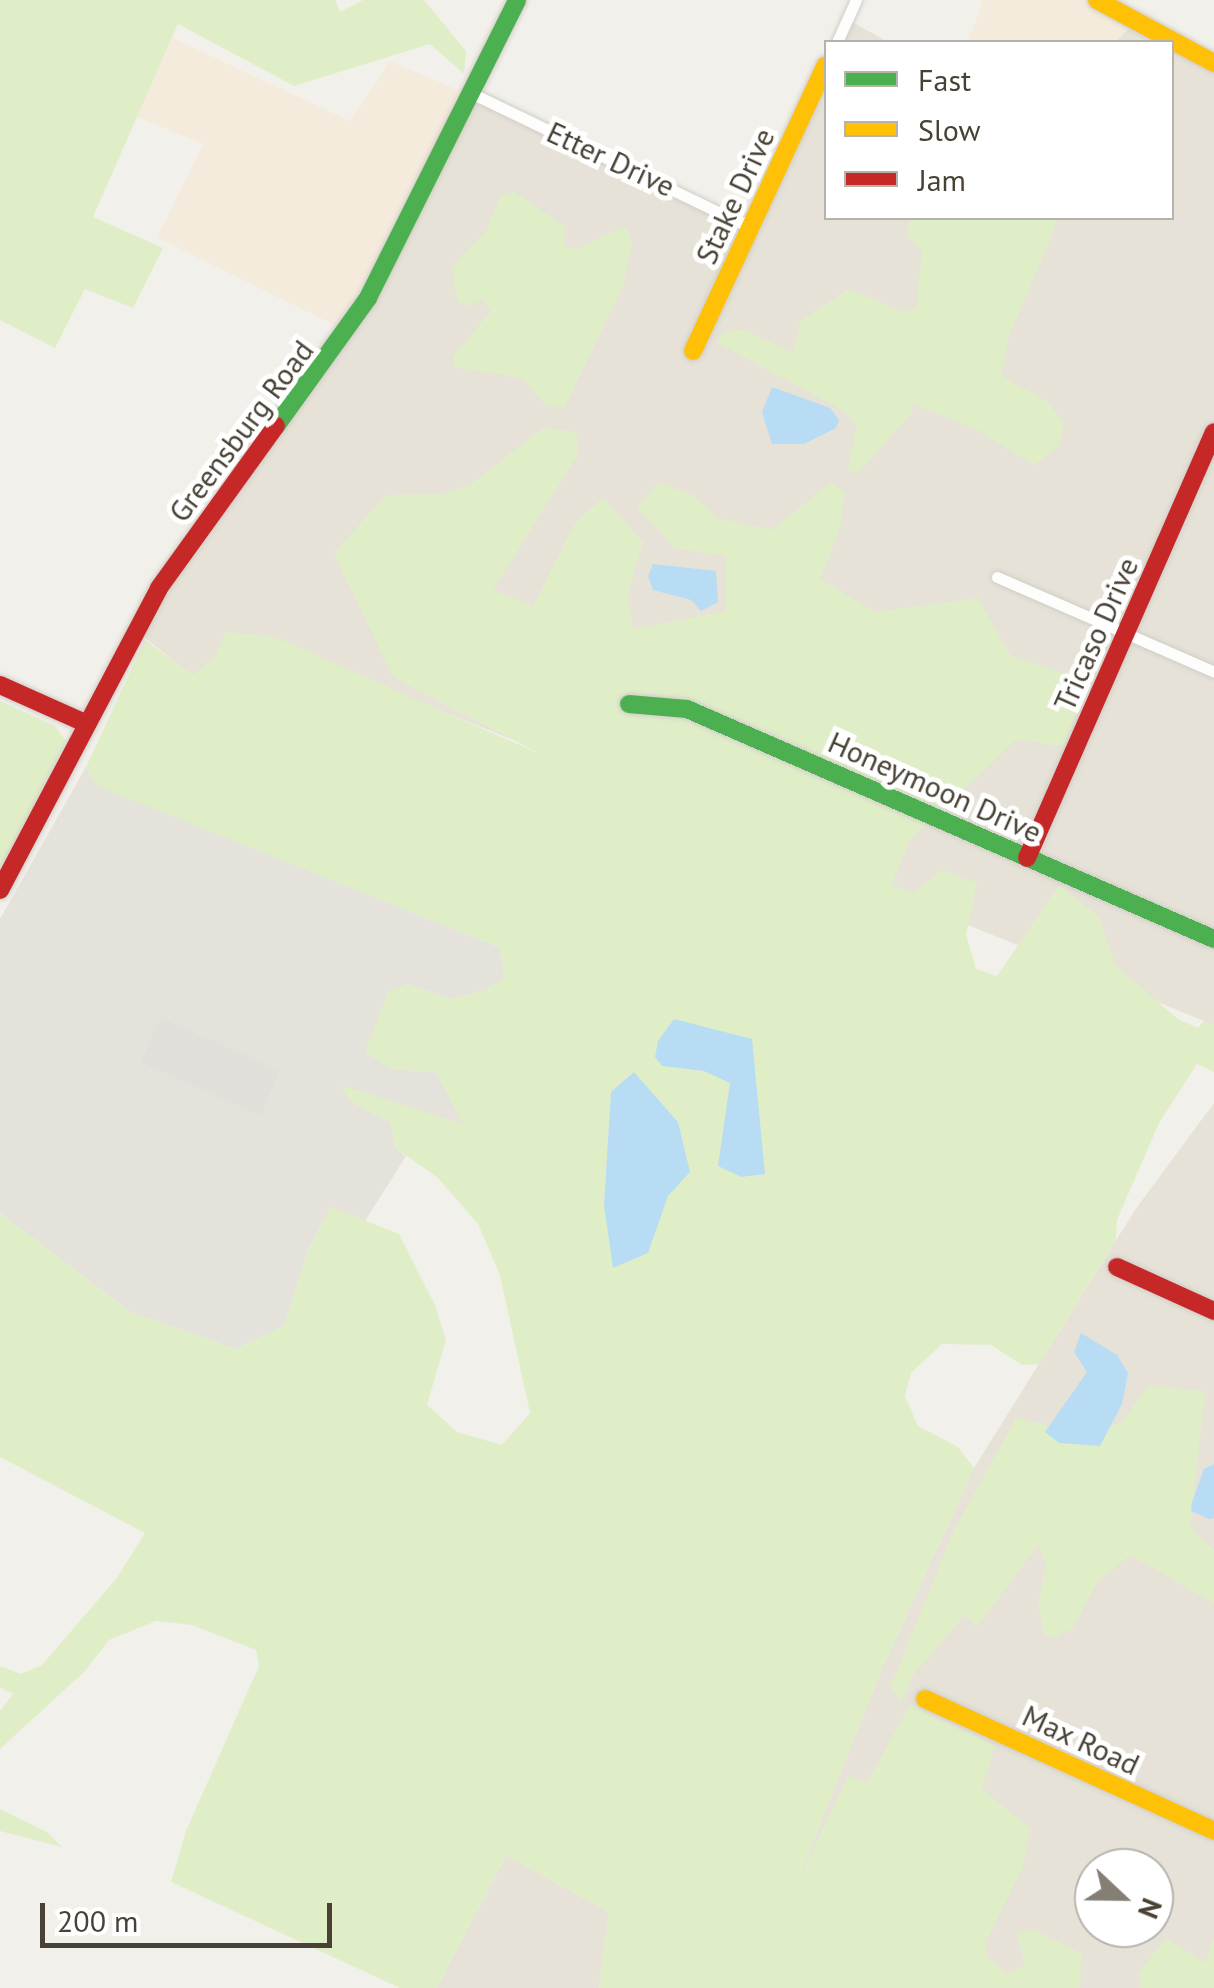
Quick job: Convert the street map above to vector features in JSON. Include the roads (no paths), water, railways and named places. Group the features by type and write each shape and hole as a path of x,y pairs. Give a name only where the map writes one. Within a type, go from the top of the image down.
{"street":[{"name":"Greensburg Road","path":"0,890 170,570 351,327 516,0"},
{"path":"837,40 856,0"},
{"path":"1098,0 1170,40"},
{"path":"1174,42 1214,64"},
{"name":"Stake Drive","path":"693,351 824,69"},
{"name":"Etter Drive","path":"471,93 740,222 752,221"},
{"name":"Tricaso Drive","path":"1027,858 1214,432"},
{"path":"997,577 1214,672"},
{"path":"0,685 87,724"},
{"name":"Honeymoon Drive","path":"629,704 687,709 1214,939"},
{"path":"1117,1267 1214,1311"},
{"name":"Max Road","path":"925,1699 1214,1831"}],"water":[{"path":"772,387 830,408 839,420 836,428 804,444 772,444 762,412"},
{"path":"653,564 716,571 718,602 701,611 691,600 653,590 648,576"},
{"path":"674,1019 752,1039 765,1174 741,1177 718,1166 730,1083 704,1071 662,1066 655,1057 658,1041"},
{"path":"634,1072 678,1122 690,1172 668,1196 648,1253 613,1268 604,1205 611,1092"},
{"path":"1081,1333 1117,1355 1128,1373 1122,1404 1100,1446 1059,1443 1045,1432 1087,1372 1074,1352"},
{"path":"1214,1464 1214,1518 1209,1519 1191,1511 1204,1469"}]}
